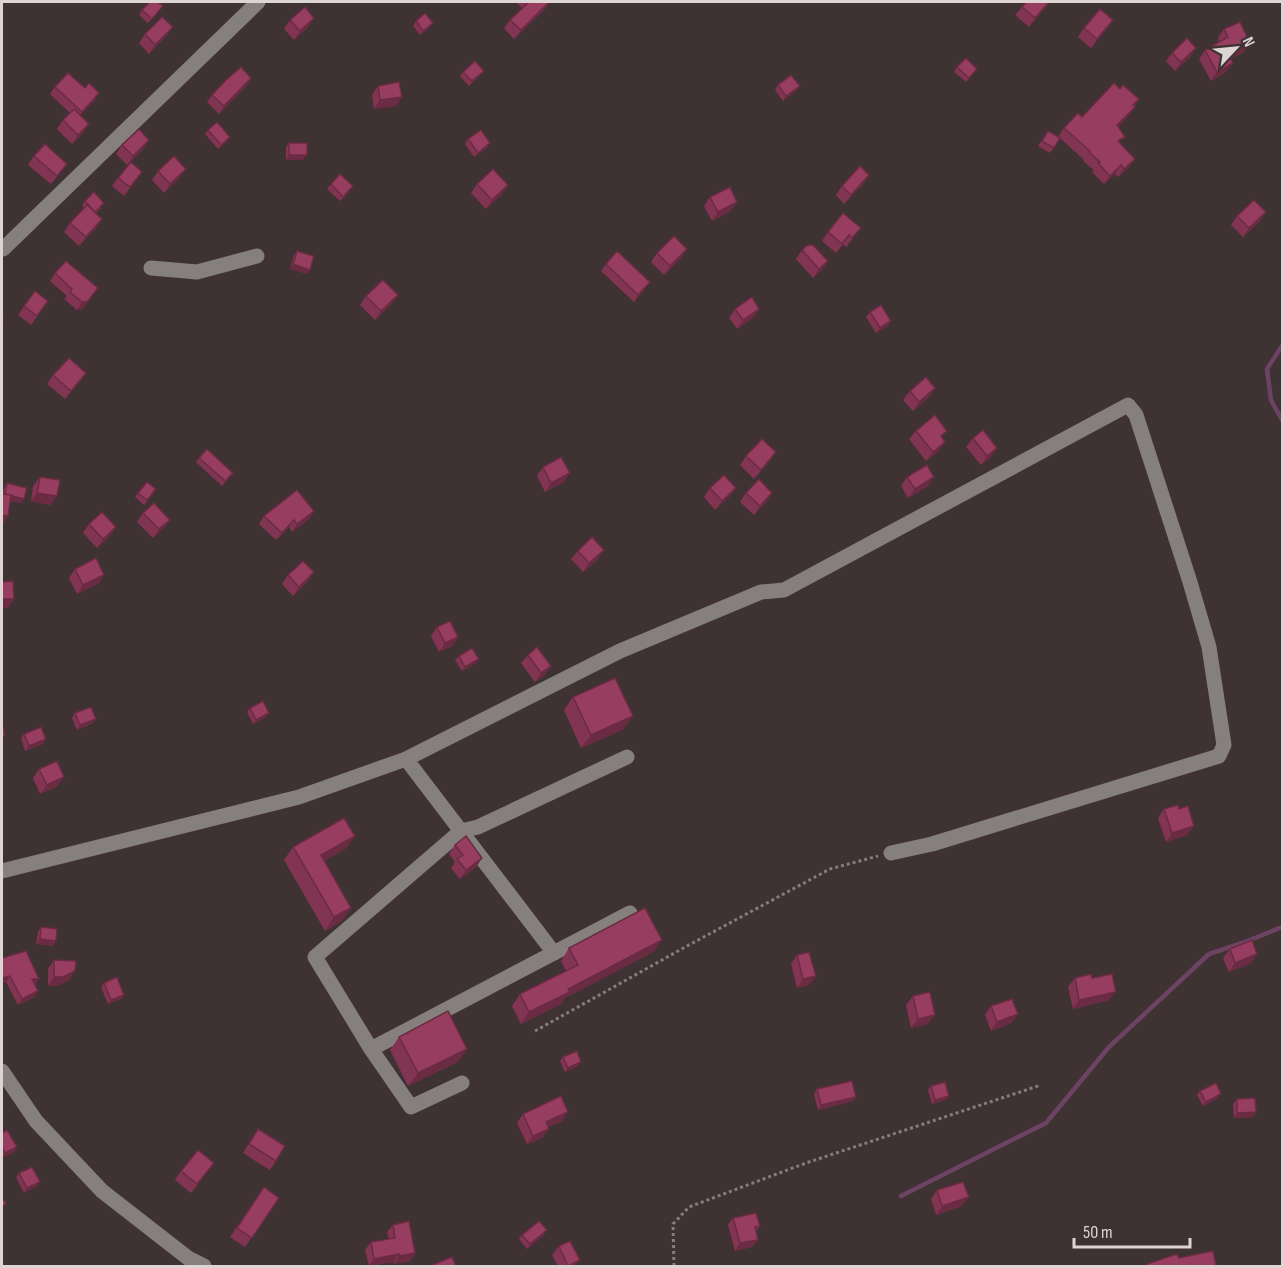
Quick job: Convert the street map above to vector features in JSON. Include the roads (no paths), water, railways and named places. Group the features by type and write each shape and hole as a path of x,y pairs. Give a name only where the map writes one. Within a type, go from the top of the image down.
{"street":[{"path":"2,249 258,2"},
{"path":"151,268 197,272 257,256"},
{"path":"2,872 299,797 406,759 620,651 761,592 784,590 1128,405 1136,415 1209,647 1224,746 1219,756 932,844 891,853"},
{"path":"462,1083 411,1107 371,1049 315,957 461,831 478,827 627,757"},
{"path":"406,759 554,953"},
{"path":"371,1049 630,913"},
{"path":"2,1071 36,1121 102,1191 188,1258 204,1266"}],"waterway":[{"path":"1282,346 1267,369 1271,400 1282,420"},
{"path":"901,1196 1046,1123 1109,1047 1209,954 1282,927"}]}
